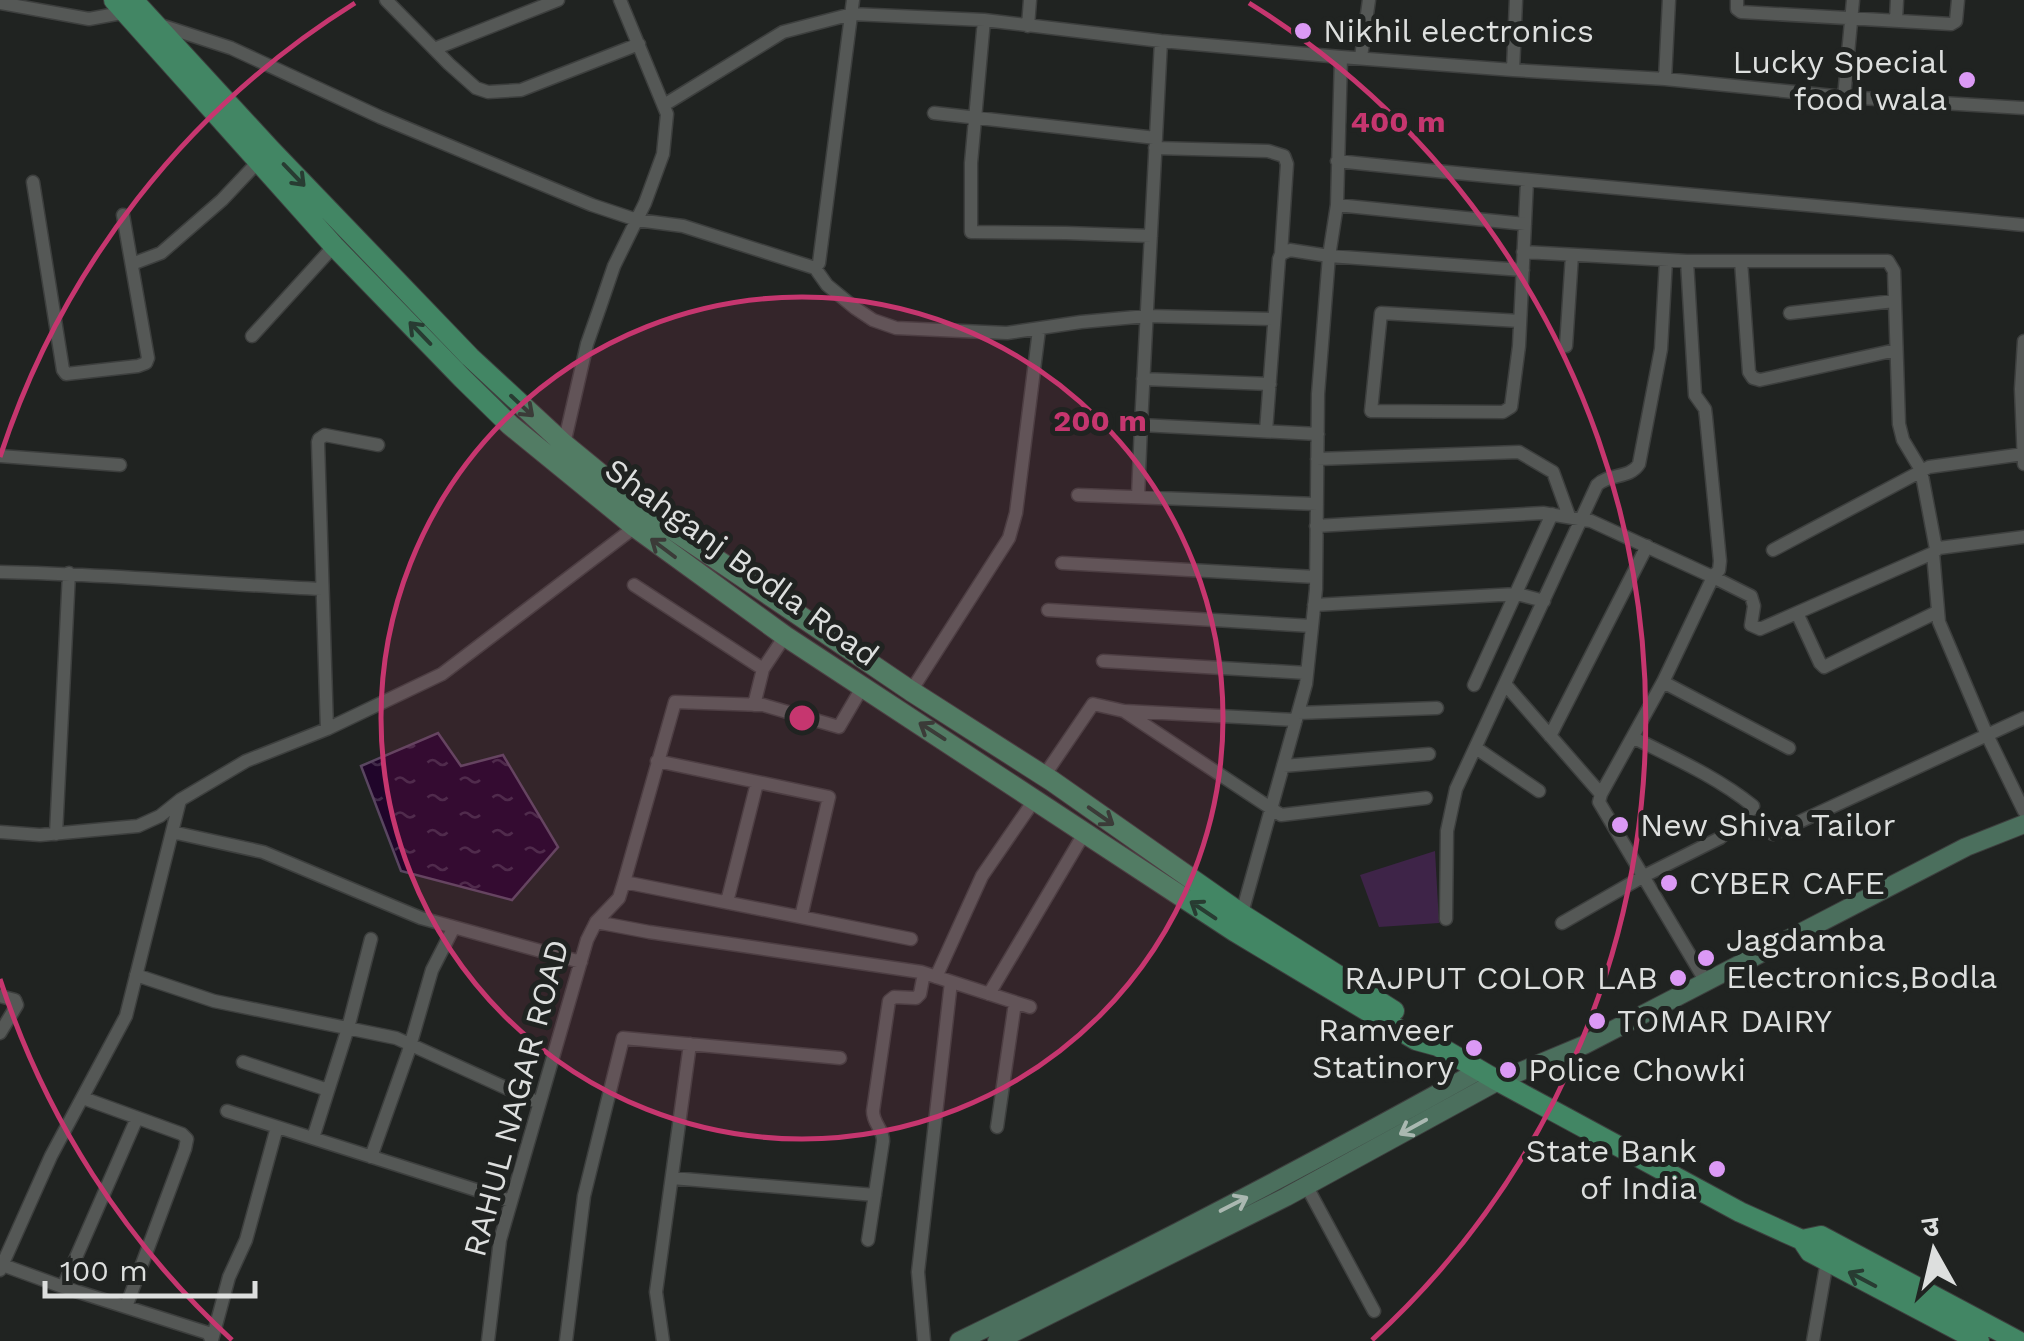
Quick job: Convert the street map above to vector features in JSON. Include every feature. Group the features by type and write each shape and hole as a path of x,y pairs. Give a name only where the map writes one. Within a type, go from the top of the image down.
{"main road":[{"name":"Shahganj Bodla Road","path":"127,5 152,22 392,277 564,444 672,530 1044,776 1238,923"},
{"name":"Shahganj Bodla Road","path":"127,5 334,246 510,424 635,527 785,636 1416,1040 1438,1046 1740,1212 1802,1240 1810,1252 1979,1341"},
{"path":"977,761 989,741"},
{"path":"959,1341 1489,1076 1584,1045 1966,847 2024,824"},
{"path":"997,1341 1306,1185 1489,1076"},
{"path":"1802,1240 1822,1236 2018,1341"}],"street":[{"path":"386,0 476,88 488,92 521,90 639,44"},
{"path":"434,49 558,0"},
{"path":"564,444 587,344 614,266 646,203 663,154 667,124 664,106 620,0"},
{"path":"1028,26 1030,0"},
{"path":"1360,57 1368,0"},
{"path":"1513,70 1516,0"},
{"path":"1665,79 1669,0"},
{"path":"1737,0 1741,12 1800,7 1852,18 1954,23 1958,0"},
{"path":"1844,97 1853,0"},
{"path":"1896,20 1897,0"},
{"path":"0,3 90,19 127,5"},
{"path":"664,106 783,32 852,7 1161,41 2024,108"},
{"path":"815,268 819,263 852,7"},
{"path":"984,20 971,163 971,232 1151,236"},
{"path":"152,22 231,48 592,205 637,220 683,226 815,268 827,285 855,308 896,328 1007,334 1146,316 1274,318"},
{"path":"1138,497 1161,41"},
{"path":"1238,923 1307,674 1316,577 1318,394 1337,204 1341,56"},
{"path":"934,113 1156,143 1268,151 1284,156 1287,164 1266,432"},
{"path":"1336,161 2024,225"},
{"path":"132,264 161,253 222,200 258,162"},
{"path":"1520,321 1381,313 1371,411 1508,410 1520,321 1527,181"},
{"path":"33,182 66,374 146,363 148,358 123,215"},
{"path":"1337,204 1525,224"},
{"path":"252,336 334,246"},
{"path":"1281,254 1290,250 1522,270"},
{"path":"1524,252 1687,262 1884,259 1891,264 1899,424 1903,440 1921,470 1934,551 1937,612 1987,734 2024,810"},
{"path":"1566,346 1572,255"},
{"path":"1446,919 1446,831 1454,796 1544,601 1576,518 1600,481 1632,472 1638,464 1662,349 1666,260"},
{"path":"1741,261 1753,378 1760,380 1896,350"},
{"path":"1687,262 1695,395 1705,409 1719,570 1599,802 1706,982"},
{"path":"1790,312 1894,301"},
{"path":"911,691 1009,538 1016,513 1040,330"},
{"path":"2024,341 2024,464"},
{"path":"1143,379 1270,384"},
{"path":"1140,426 1318,434"},
{"path":"327,728 319,438 378,444"},
{"path":"1317,459 1519,452 1553,472 1576,518"},
{"path":"1773,550 1921,470 1938,464 2024,454"},
{"path":"0,456 120,465"},
{"path":"1078,495 1317,504"},
{"path":"1474,685 1552,514"},
{"path":"1316,526 1552,514 1576,518 1751,596 1754,606 1750,625 1756,629 1934,551 2024,537"},
{"path":"0,832 40,835 138,826 160,816 246,762 442,674 635,527"},
{"path":"1550,736 1646,546"},
{"path":"1062,562 1316,577"},
{"path":"0,572 322,589"},
{"path":"56,834 69,573"},
{"path":"634,585 764,669"},
{"path":"1314,605 1516,594 1544,601"},
{"path":"1048,610 1312,626"},
{"path":"1798,613 1824,667 1937,612"},
{"path":"785,636 764,669 754,704 839,727 863,686"},
{"path":"1103,661 1307,674"},
{"path":"1663,682 1788,748"},
{"path":"1505,684 1601,794"},
{"name":"RAHUL NAGAR ROAD","path":"488,1341 500,1240 511,1201 581,962 596,922 620,898 675,702 754,704"},
{"path":"1044,776 1090,706 1097,704 1124,711 1297,716 1437,708"},
{"path":"1124,711 1281,816 1426,798"},
{"path":"1773,834 2024,718"},
{"path":"1562,923 1720,838 1751,812 1753,806 1737,793 1634,738"},
{"path":"1476,748 1539,791"},
{"path":"1283,766 1429,754"},
{"path":"658,761 829,798 801,917"},
{"path":"726,902 757,783"},
{"path":"868,1240 883,1135 873,1111 889,1001 894,997 916,998 982,876 1035,798"},
{"path":"180,800 126,1016 52,1156 1,1266 208,1333 212,1340"},
{"path":"172,832 264,852 422,918 581,962"},
{"path":"989,994 1086,832"},
{"path":"624,882 911,939"},
{"path":"596,922 930,975 1030,1008"},
{"path":"371,1157 432,970 454,927"},
{"path":"313,1138 371,939"},
{"path":"136,975 214,1001 380,1034 411,1044 540,1103"},
{"path":"924,1341 918,1272 951,982"},
{"path":"0,996 18,1005 0,1032"},
{"path":"997,1127 1016,1003"},
{"path":"566,1341 584,1196 623,1038 840,1058"},
{"path":"662,1341 656,1292 690,1044"},
{"path":"243,1062 328,1090"},
{"path":"82,1098 182,1134 187,1144 126,1307"},
{"path":"227,1111 511,1201"},
{"path":"63,1287 137,1118"},
{"path":"212,1340 278,1127"},
{"path":"672,1178 874,1195"},
{"path":"1306,1185 1374,1310"},
{"path":"1813,1341 1827,1261"}],"shaded area":[{"path":"1435,851 1439,923 1379,927 1360,875"}],"water":[{"path":"438,733 461,766 503,755 558,847 512,900 401,871 361,766"}],"place":[{"name":"Nikhil electronics","path":"1303,31"},
{"name":"Lucky Special food wala","path":"1967,80"},
{"name":"New Shiva Tailor","path":"1620,825"},
{"name":"CYBER CAFE","path":"1669,883"},
{"name":"Jagdamba Electronics,Bodla","path":"1706,958"},
{"name":"RAJPUT COLOR LAB","path":"1678,978"},
{"name":"TOMAR DAIRY","path":"1597,1021"},
{"name":"Ramveer Statinory","path":"1474,1048"},
{"name":"Police Chowki","path":"1508,1070"},
{"name":"State Bank of India","path":"1717,1169"}]}
